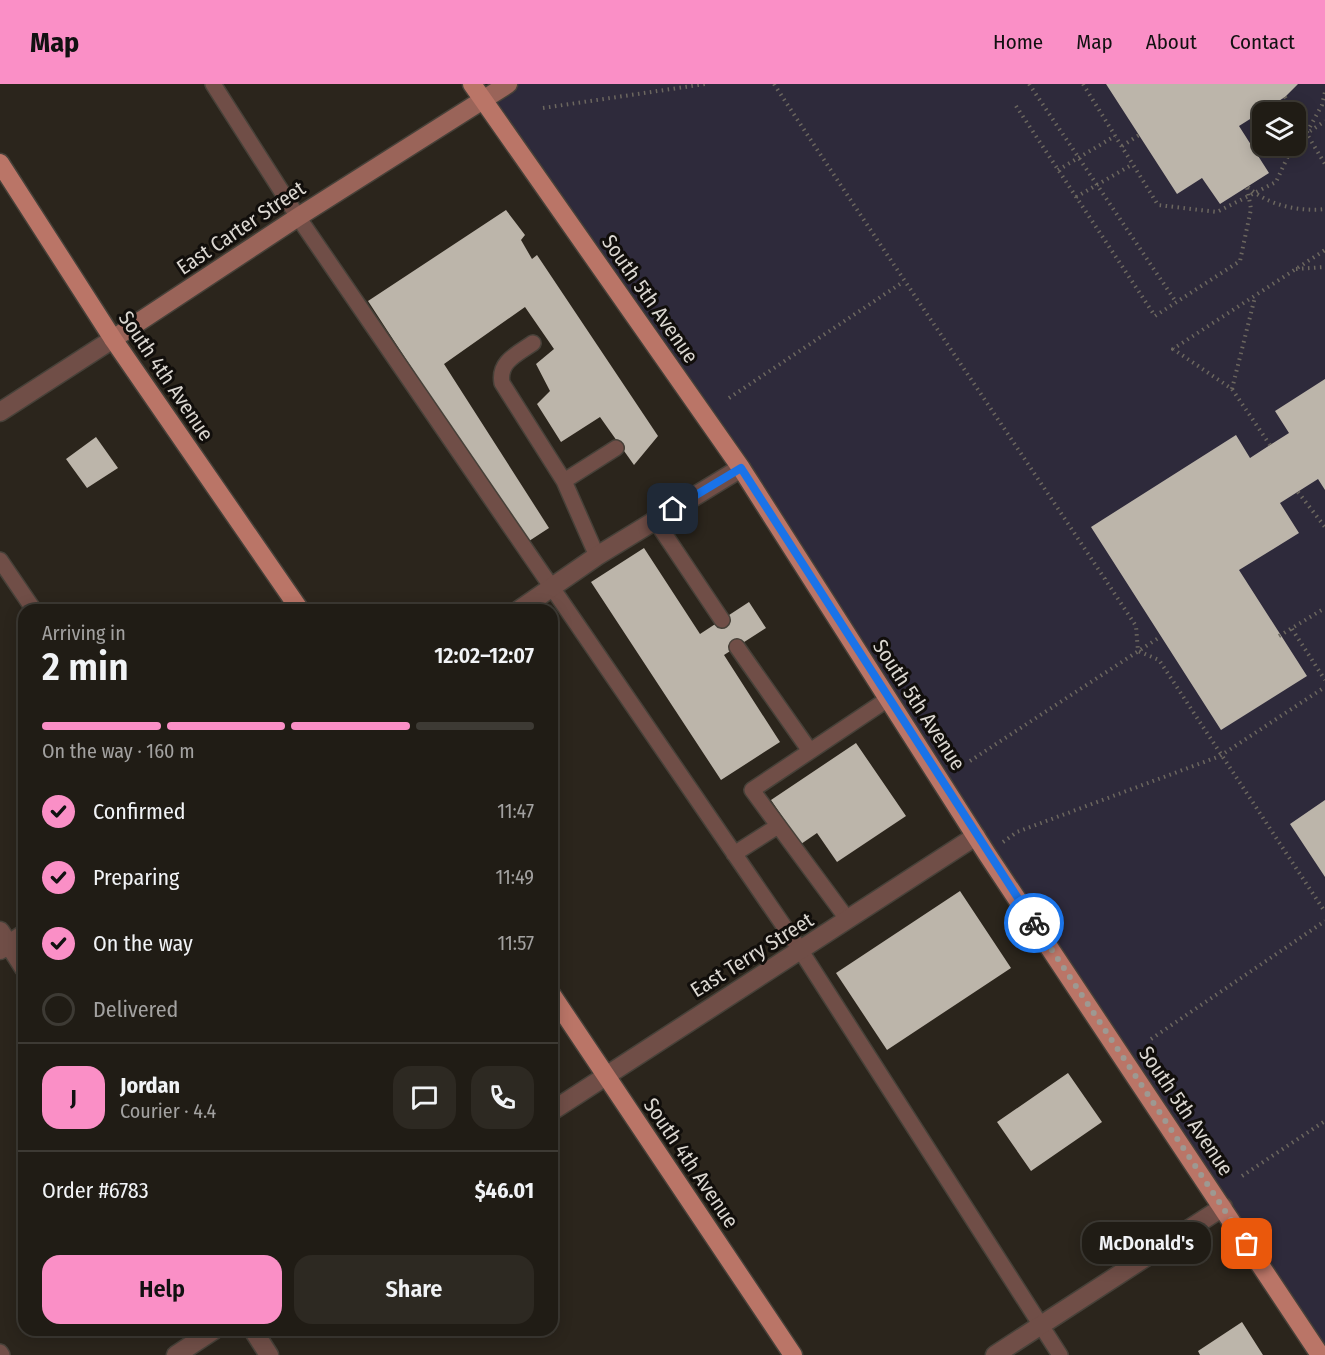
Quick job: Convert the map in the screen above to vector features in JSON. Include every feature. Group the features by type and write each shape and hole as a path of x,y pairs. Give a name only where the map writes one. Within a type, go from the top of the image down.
{"main road":[{"name":"South 5th Avenue","path":"472,84 741,468 976,836 1320,1355"},
{"name":"South 4th Avenue","path":"0,163 113,339 296,604"},
{"name":"South 4th Avenue","path":"558,1004 793,1355"}],"street":[{"name":"East Carter Street","path":"0,412 298,216 508,84"},
{"path":"529,604 597,556 741,468"},
{"name":"East Terry Street","path":"558,1107 976,836"},
{"path":"8,940 18,958"},
{"path":"995,1355 1223,1208"},
{"path":"176,1355 205,1336"},
{"path":"257,1336 269,1355"}],"lane":[{"path":"213,84 298,216 801,951 1060,1355"},
{"path":"533,343 505,363 500,373 502,383 564,481 597,556"},
{"path":"564,481 616,448"},
{"path":"655,520 722,620"},
{"path":"0,560 30,604"},
{"path":"737,646 810,752"},
{"path":"848,920 752,790 888,699"},
{"path":"734,854 778,826"}],"path":[{"path":"543,108 705,84"},
{"path":"774,84 903,282 1006,430 1136,626 1138,651"},
{"path":"1029,84 1177,302"},
{"path":"1083,84 1158,204 1217,212 1276,182 1288,156"},
{"path":"1306,134 1322,105 1325,92"},
{"path":"1285,97 1288,102"},
{"path":"1016,106 1155,316 1240,261 1251,209 1247,187 1259,198 1310,211 1325,209"},
{"path":"1306,134 1325,121"},
{"path":"1306,134 1325,164"},
{"path":"1122,146 1139,135"},
{"path":"1058,170 1115,136"},
{"path":"1076,197 1133,164"},
{"path":"1270,445 1232,389 1173,349 1325,250"},
{"path":"1295,269 1325,267"},
{"path":"729,398 903,282"},
{"path":"1232,389 1255,295"},
{"path":"1298,492 1325,527"},
{"path":"1279,636 1325,608"},
{"path":"1292,629 1325,680"},
{"path":"970,761 1160,637"},
{"path":"1138,651 1159,660 1220,756 1325,912"},
{"path":"1003,842 1017,832 1220,756 1325,687"},
{"path":"1151,1040 1325,921"},
{"path":"1242,1176 1325,1121"}],"shaded area":[{"path":"514,84 1325,84 1325,1355 741,468 483,101"}],"building":[{"path":"1106,84 1298,84 1277,102 1252,102 1252,118 1239,126 1252,146 1252,156 1258,156 1269,173 1220,204 1202,178 1177,194"},
{"path":"506,210 525,235 521,240 532,259 537,255 658,436 634,465 600,417 561,442 537,404 550,391 536,364 554,349 525,307 444,364 549,528 526,543 368,301"},
{"path":"1325,379 1325,490 1318,479 1280,503 1299,533 1239,570 1307,676 1221,730 1091,527 1236,435 1250,458 1289,433 1275,411"},
{"path":"96,437 118,468 87,488 66,459"},
{"path":"644,548 700,634 749,602 766,628 724,655 780,742 721,780 591,582"},
{"path":"856,743 906,816 837,862 817,833 801,844 771,800"},
{"path":"1325,800 1325,877 1290,824"},
{"path":"960,891 1011,968 887,1050 836,973"},
{"path":"1068,1073 1102,1122 1031,1171 997,1122"},
{"path":"1242,1322 1263,1355 1200,1355 1198,1351"}],"way so far":[{"path":"1034,923 1247,1244"}],"place":[{"name":"McDonald's","path":"1247,1244"}],"route":[{"path":"673,509 741,468 1034,923"}]}
